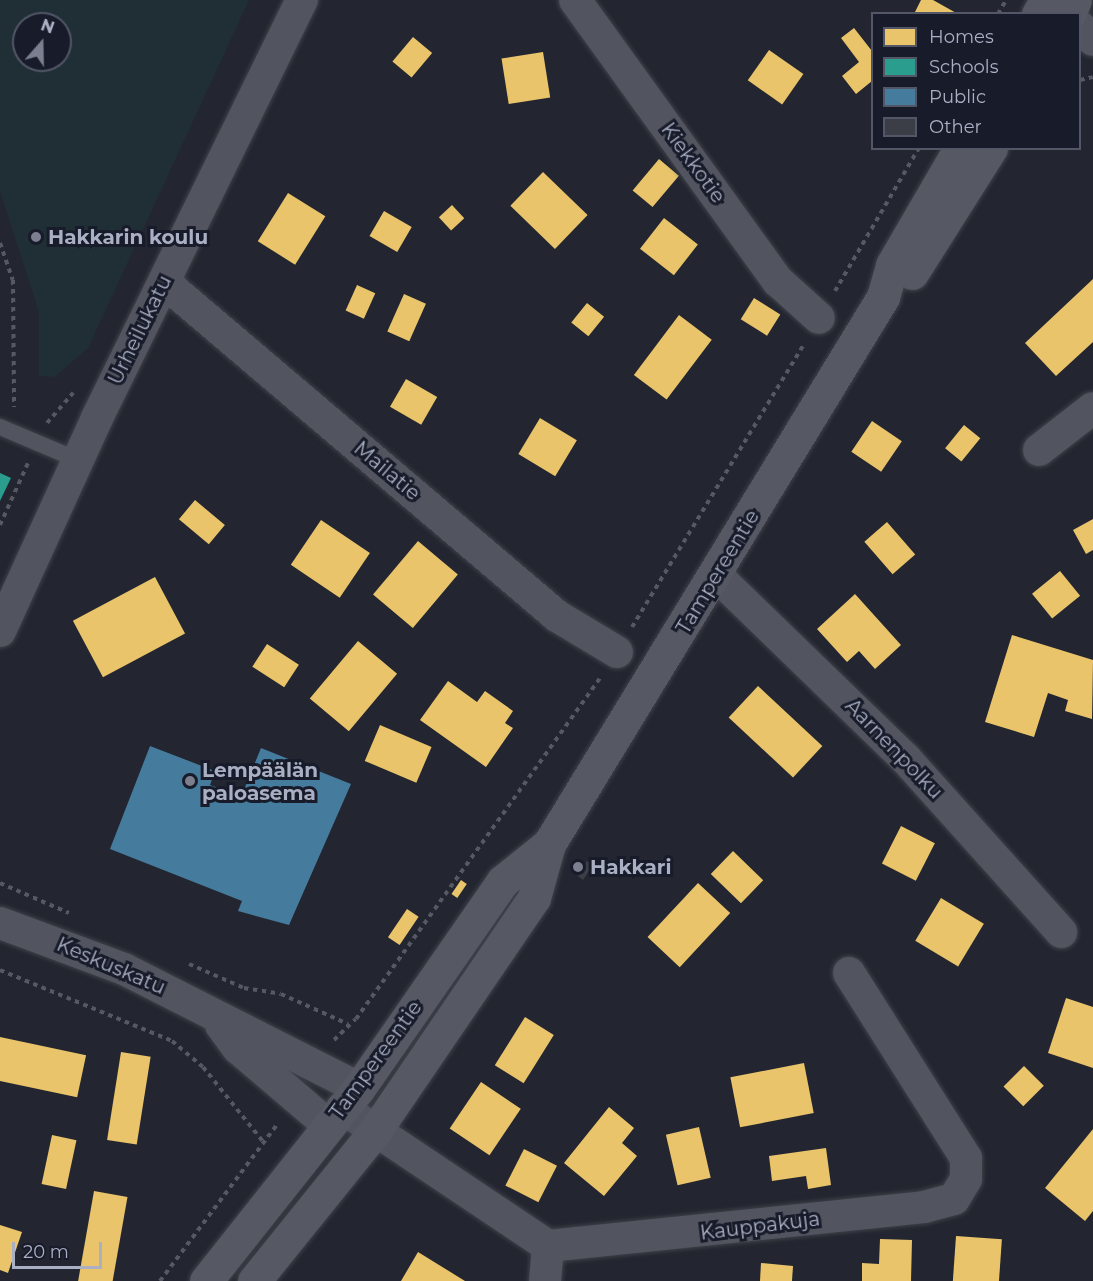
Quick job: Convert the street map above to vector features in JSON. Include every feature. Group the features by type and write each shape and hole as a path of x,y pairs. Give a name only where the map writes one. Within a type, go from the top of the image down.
{"main road":[{"name":"Tampereentie","path":"254,1281 375,1131 534,898 549,844 717,576 883,297 892,265 959,150"},
{"name":"Tampereentie","path":"883,297 910,276 991,150"},
{"name":"Tampereentie","path":"206,1281 343,1107 503,881 549,844"}],"street":[{"name":"Urheilukatu","path":"0,631 78,460 302,0"},
{"name":"Kiekkotie","path":"575,0 778,282 819,318"},
{"path":"1048,0 1064,12"},
{"path":"1081,28 1093,40"},
{"name":"Mailatie","path":"164,282 557,616 617,652"},
{"path":"1040,450 1093,408"},
{"name":"Aarnenpolku","path":"717,576 905,758 1061,932"},
{"name":"Keskuskatu","path":"0,923 124,969 217,1019 316,1065 343,1107"},
{"name":"Kauppakuja","path":"548,1246 901,1210 954,1199 966,1179 966,1158 849,973"},
{"name":"Keskuskatu","path":"217,1019 238,1047 294,1098 343,1107"},
{"path":"343,1107 375,1131 548,1246 545,1281"}],"lane":[{"path":"0,427 78,460"}],"path":[{"path":"316,1065 569,726 617,652 918,150"},
{"path":"0,243 13,280 12,405 19,412"},
{"path":"38,427 44,428"},
{"path":"0,883 74,915"},
{"path":"180,961 348,1024"},
{"path":"0,969 172,1041 203,1067 264,1143"},
{"path":"159,1281 264,1143 294,1098"}],"shaded area":[{"path":"0,0 249,0 88,348 54,377 39,376 39,312 0,191"}],"building: Homes":[{"path":"921,0 933,0 954,12 915,12"},
{"path":"854,28 871,50 871,82 856,94 842,76 859,62 841,38"},
{"path":"413,37 432,53 412,78 392,62"},
{"path":"769,50 803,74 782,104 748,80"},
{"path":"543,52 550,97 509,104 502,59"},
{"path":"659,159 679,176 653,207 633,190"},
{"path":"543,172 588,215 555,249 510,206"},
{"path":"288,193 325,216 295,265 258,241"},
{"path":"452,205 464,218 451,230 439,217"},
{"path":"384,211 412,227 397,252 370,236"},
{"path":"664,218 698,244 674,275 640,249"},
{"path":"1093,279 1093,342 1056,376 1025,343"},
{"path":"357,285 375,293 364,319 346,311"},
{"path":"404,294 426,304 409,341 387,331"},
{"path":"754,298 780,314 767,336 741,319"},
{"path":"587,303 604,317 588,336 571,322"},
{"path":"679,315 712,340 667,400 634,375"},
{"path":"406,379 437,397 421,425 390,407"},
{"path":"540,418 577,440 555,476 518,454"},
{"path":"872,421 902,441 881,472 851,452"},
{"path":"964,425 980,438 961,462 945,448"},
{"path":"195,500 225,525 209,544 179,519"},
{"path":"1093,519 1093,550 1086,554 1073,530"},
{"path":"321,520 370,553 340,598 291,565"},
{"path":"887,522 915,554 893,574 864,542"},
{"path":"418,541 458,574 413,628 373,595"},
{"path":"1060,571 1080,596 1052,619 1032,594"},
{"path":"155,577 185,634 103,677 73,621"},
{"path":"855,594 901,645 875,669 859,651 847,662 817,629"},
{"path":"1012,635 1093,660 1092,719 1065,711 1068,700 1048,693 1034,737 985,722"},
{"path":"358,641 397,674 349,731 310,698"},
{"path":"267,644 299,665 284,687 252,667"},
{"path":"448,681 477,702 485,691 513,711 505,723 513,728 486,767 420,720"},
{"path":"758,686 822,746 793,777 729,717"},
{"path":"380,725 432,747 416,783 365,761"},
{"path":"901,826 935,843 916,881 882,863"},
{"path":"733,851 763,880 741,903 711,874"},
{"path":"461,880 467,884 457,898 451,894"},
{"path":"698,883 730,913 680,967 648,937"},
{"path":"941,898 984,924 958,967 915,941"},
{"path":"407,909 419,917 400,945 388,937"},
{"path":"1066,998 1093,1007 1093,1068 1048,1053"},
{"path":"525,1017 554,1035 524,1083 495,1065"},
{"path":"0,1037 86,1055 77,1097 0,1081"},
{"path":"121,1052 151,1057 137,1145 107,1140"},
{"path":"804,1063 814,1113 740,1127 730,1077"},
{"path":"1024,1066 1044,1086 1023,1106 1003,1087"},
{"path":"481,1082 521,1109 489,1155 450,1128"},
{"path":"609,1107 634,1128 622,1143 637,1156 604,1196 564,1163"},
{"path":"699,1127 711,1178 678,1185 666,1135"},
{"path":"1093,1129 1093,1211 1085,1221 1045,1188"},
{"path":"52,1135 76,1140 66,1189 42,1184"},
{"path":"826,1148 831,1185 808,1189 806,1176 772,1181 769,1156"},
{"path":"524,1149 557,1166 538,1202 505,1186"},
{"path":"94,1191 127,1197 113,1281 78,1281"},
{"path":"0,1225 22,1232 8,1273 0,1270"},
{"path":"956,1236 1002,1239 999,1281 953,1281"},
{"path":"880,1239 912,1240 911,1281 862,1281 862,1263 879,1264"},
{"path":"418,1252 465,1281 401,1281"},
{"path":"761,1263 793,1266 792,1281 760,1281"}],"building: Schools":[{"path":"0,473 11,478 0,501"}],"building: Public":[{"path":"150,746 215,771 210,785 241,797 261,748 351,784 289,925 238,911 242,901 110,849"}],"building: Other":[{"path":"587,861 593,865 583,880 578,876"}],"place":[{"name":"Hakkarin koulu","path":"36,237"},
{"name":"Lempäälän paloasema","path":"190,781"},
{"name":"Hakkari","path":"578,867"}]}
